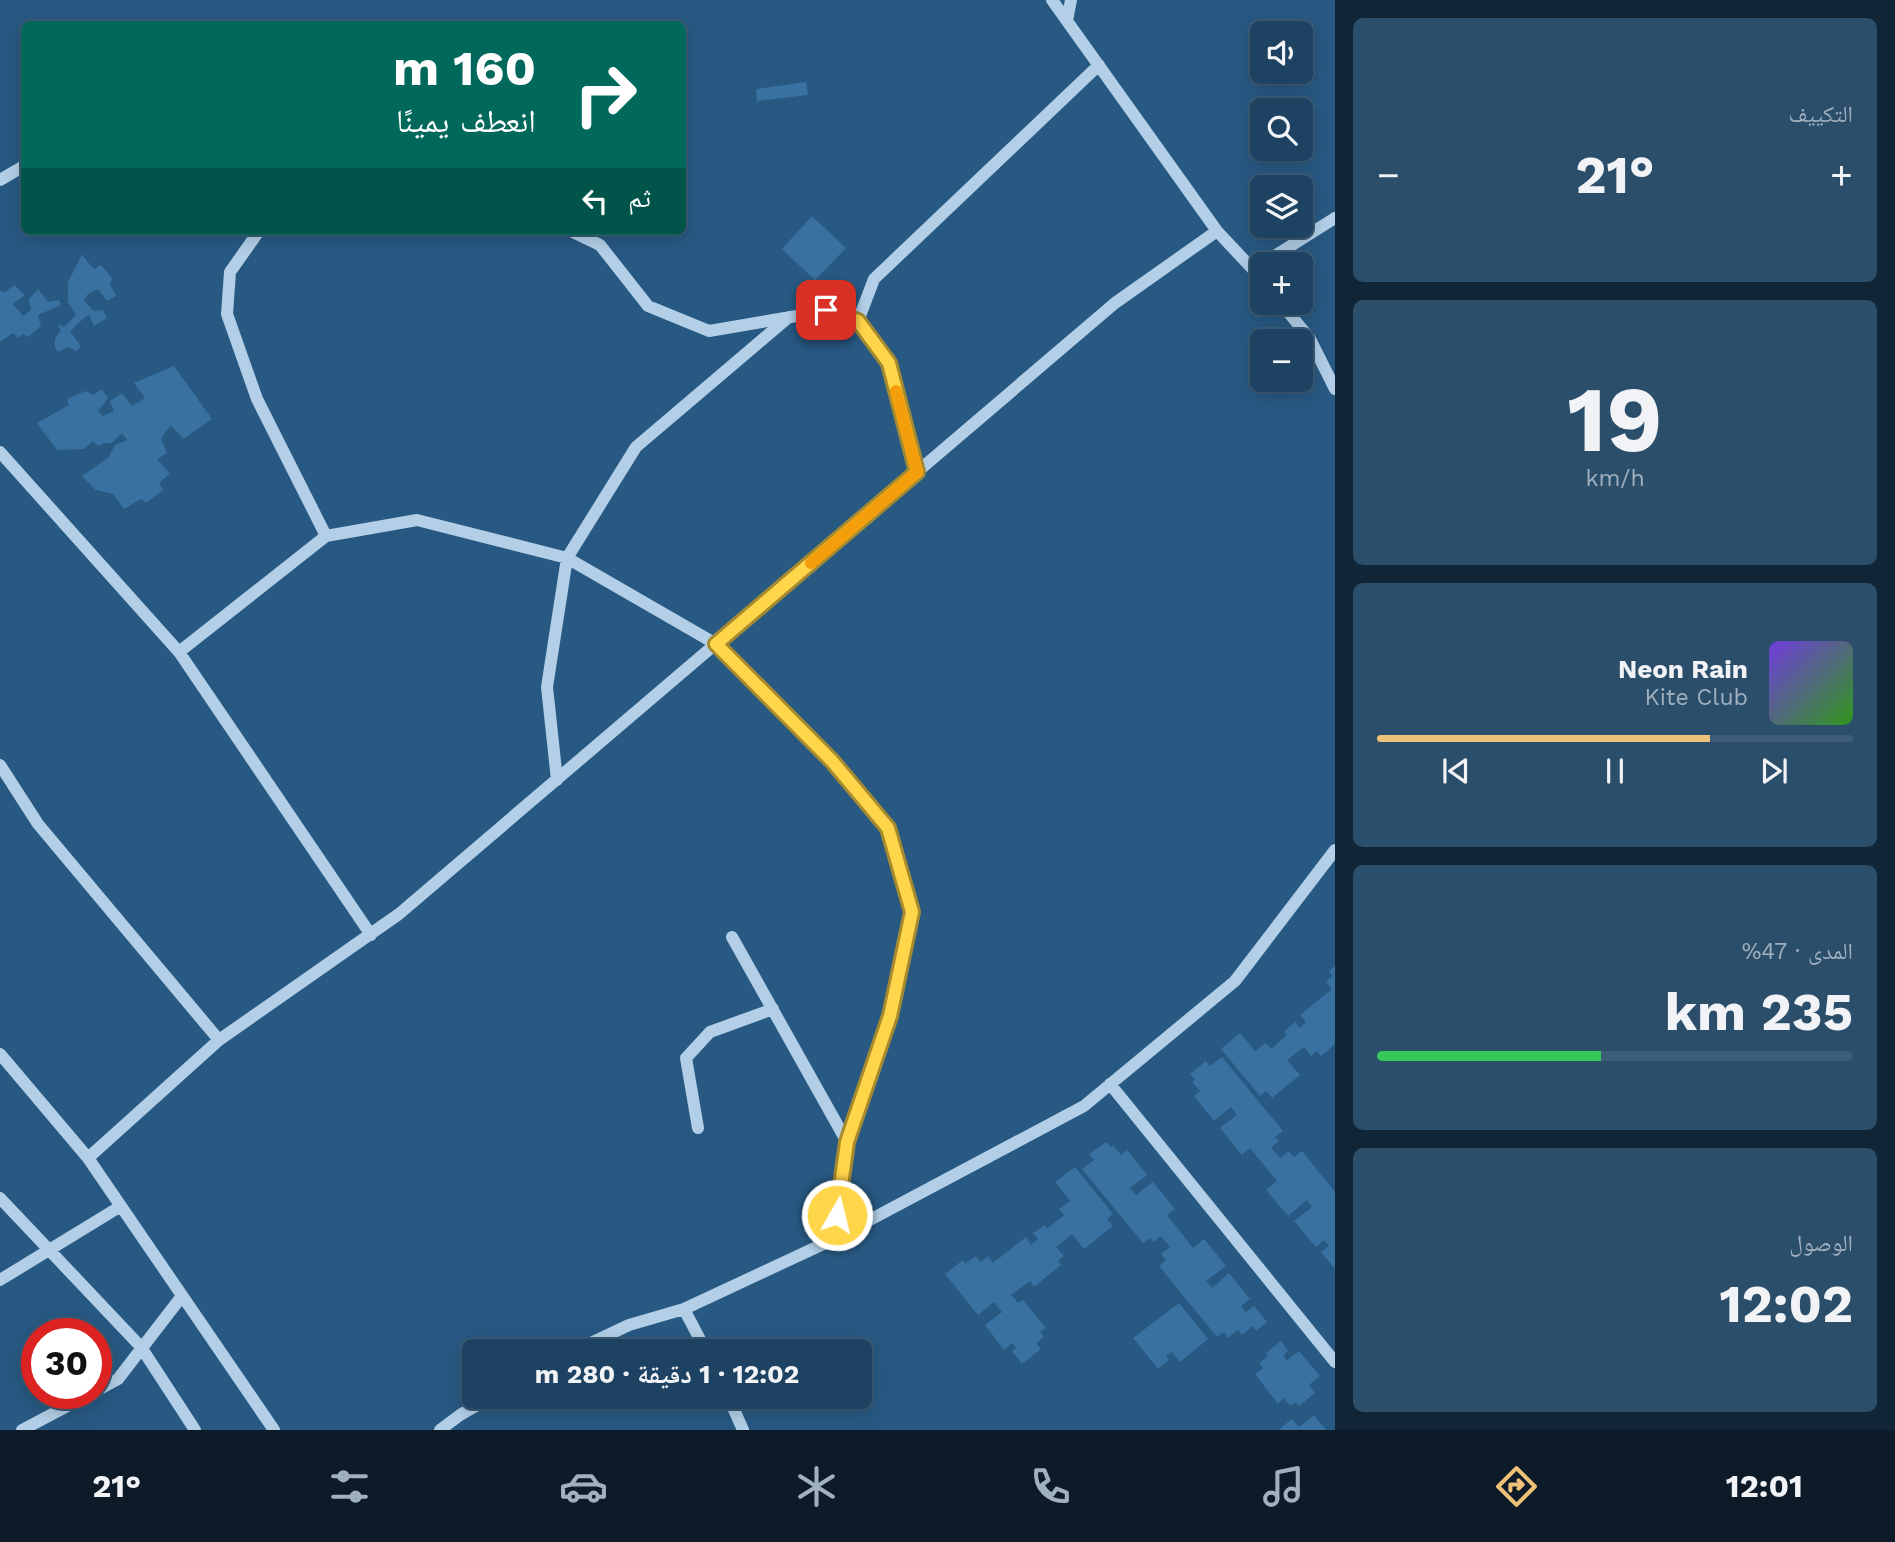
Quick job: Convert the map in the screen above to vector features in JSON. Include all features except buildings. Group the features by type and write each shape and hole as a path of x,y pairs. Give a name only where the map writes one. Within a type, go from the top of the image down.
{"street":[{"path":"1052,0 1217,231 1250,266"},
{"path":"1067,21 1071,0"},
{"path":"858,321 874,279 1098,65"},
{"path":"0,180 21,168"},
{"path":"1288,252 1335,218"},
{"path":"88,1158 219,1040 399,915 1115,303 1217,231"},
{"path":"256,235 230,272 227,314 257,399 326,536"},
{"path":"579,235 600,245 648,306 709,331 826,310 858,321 889,363 917,472"},
{"path":"1291,315 1310,339 1335,389"},
{"path":"557,780 547,687 567,558 636,447 789,317"},
{"path":"0,452 178,652 371,935"},
{"path":"178,652 326,536 417,520 567,558 716,644 832,761 888,828 912,912 890,1016 847,1142 834,1240"},
{"path":"0,765 38,824 219,1040"},
{"path":"599,1339 629,1325 684,1309 834,1240 1084,1106 1235,981 1335,850"},
{"path":"732,937 847,1142"},
{"path":"698,1128 686,1058 710,1032 773,1009"},
{"path":"0,1054 88,1158 274,1430"},
{"path":"1110,1084 1335,1362"},
{"path":"0,1198 141,1347 195,1430"},
{"path":"0,1280 121,1206"},
{"path":"112,1382 118,1379 182,1296"},
{"path":"684,1309 700,1339"},
{"path":"22,1430 62,1409"},
{"path":"440,1430 470,1409"},
{"path":"734,1409 743,1430"}],"slow traffic":[{"path":"811,563 917,472 896,391"}],"route":[{"path":"826,310 858,321 889,363 917,472 716,644 832,761 888,828 912,912 890,1016 847,1142 837,1215"}]}
